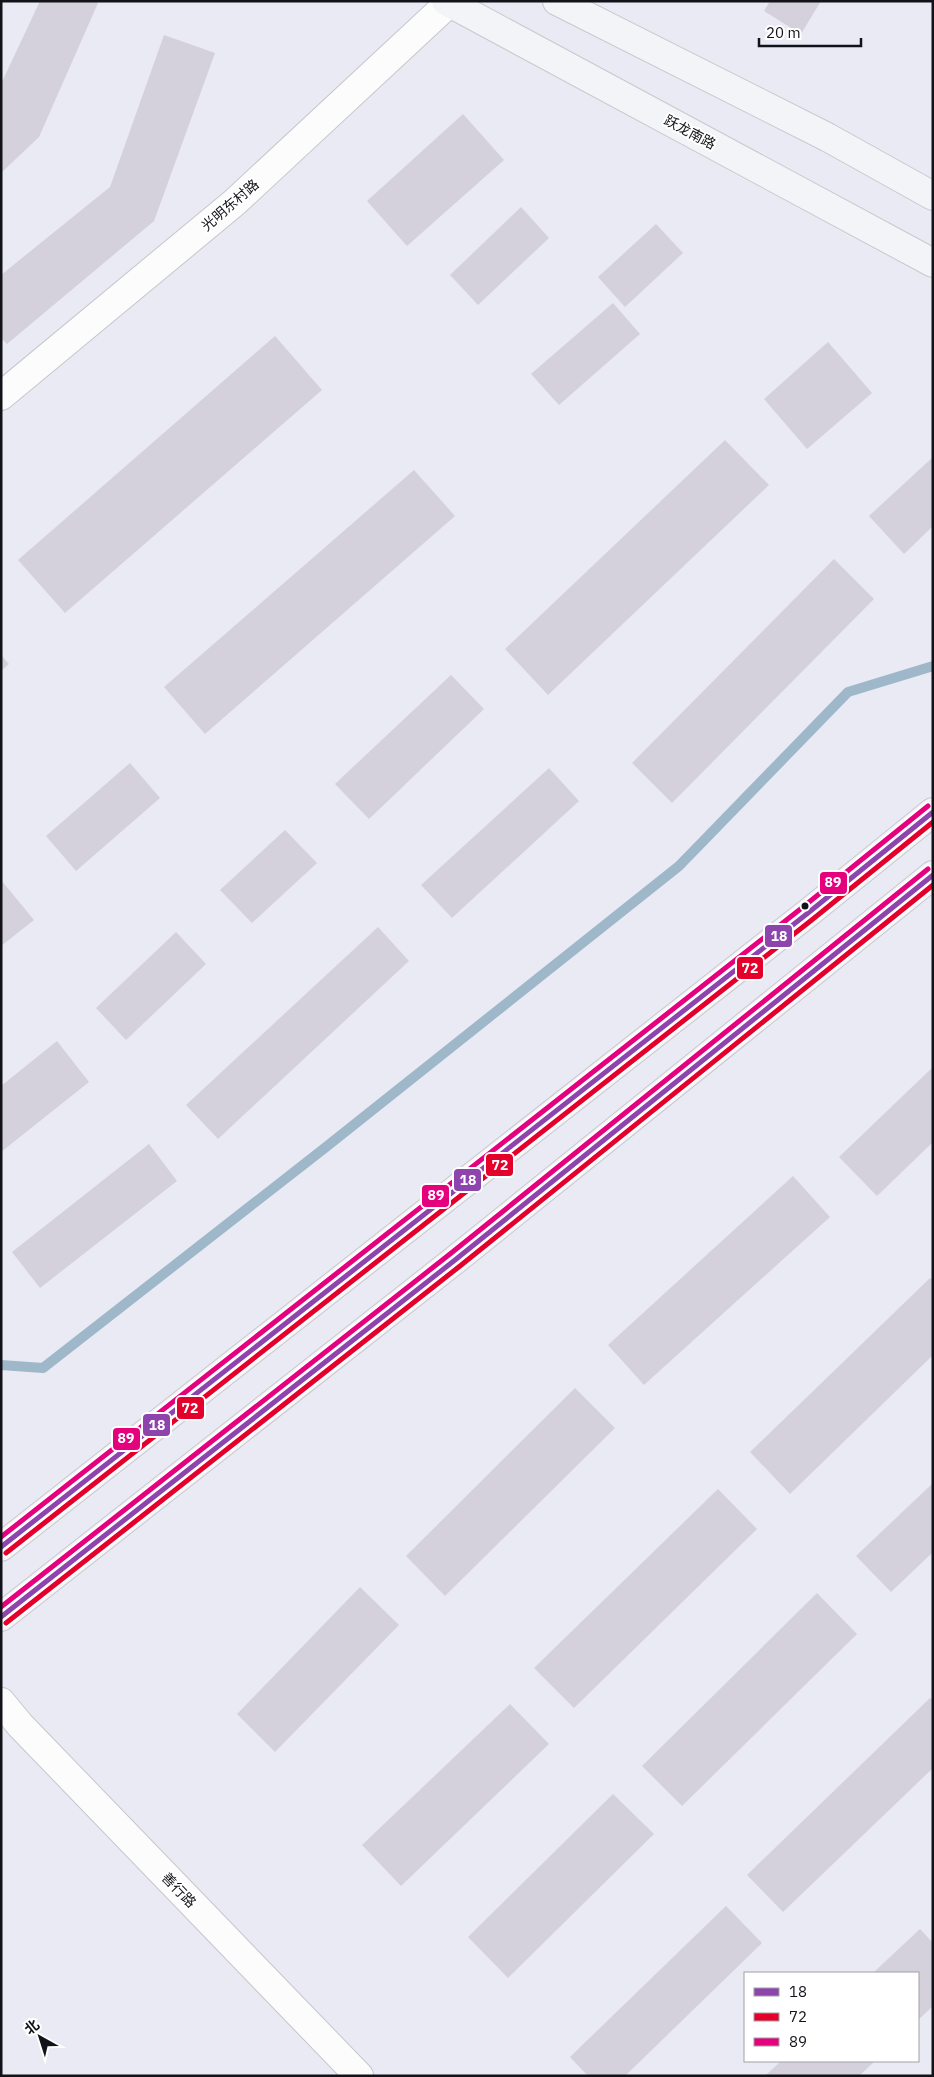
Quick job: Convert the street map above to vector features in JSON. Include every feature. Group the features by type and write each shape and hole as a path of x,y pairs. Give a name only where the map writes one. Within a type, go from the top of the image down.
{"main road":[{"path":"557,1 768,107 933,196"},
{"name":"跃龙南路","path":"448,2 933,263"},
{"path":"1,1547 933,812"},
{"path":"1,1617 455,1260 933,875"}],"street":[{"name":"光明东村路","path":"1,396 235,202 448,2"},
{"name":"善行路","path":"1,1702 20,1725 359,2076"}],"building":[{"path":"40,1 94,1 98,3 39,137 1,173 1,84"},
{"path":"770,1 821,1 801,34 764,11"},
{"path":"164,35 215,53 154,221 7,344 1,338 1,275 110,187"},
{"path":"463,114 504,160 407,246 367,201"},
{"path":"521,207 549,238 478,305 450,275"},
{"path":"656,224 683,253 625,307 598,277"},
{"path":"613,303 640,334 559,405 531,374"},
{"path":"275,336 322,390 65,613 18,560"},
{"path":"828,342 872,393 807,449 764,399"},
{"path":"725,440 769,485 548,695 505,649"},
{"path":"933,457 933,526 904,554 869,516"},
{"path":"414,470 455,516 205,734 164,687"},
{"path":"834,559 874,599 672,803 632,763"},
{"path":"1,655 9,664 1,671"},
{"path":"451,675 484,709 369,819 335,784"},
{"path":"130,763 160,798 76,871 46,836"},
{"path":"549,768 579,801 452,918 421,885"},
{"path":"285,830 317,863 252,923 220,890"},
{"path":"1,880 34,920 1,946"},
{"path":"378,927 409,961 218,1139 186,1105"},
{"path":"176,932 206,964 126,1040 96,1008"},
{"path":"57,1041 89,1082 1,1152 1,1086"},
{"path":"933,1067 933,1142 877,1196 839,1157"},
{"path":"149,1144 177,1181 40,1288 12,1252"},
{"path":"793,1176 830,1217 644,1385 608,1345"},
{"path":"930,1278 933,1281 933,1355 790,1494 750,1452"},
{"path":"575,1388 615,1428 445,1596 406,1556"},
{"path":"933,1483 933,1552 891,1592 856,1556"},
{"path":"718,1489 757,1529 574,1708 534,1668"},
{"path":"360,1587 399,1625 275,1752 237,1714"},
{"path":"817,1593 857,1634 682,1806 642,1766"},
{"path":"930,1698 933,1701 933,1768 783,1912 747,1875"},
{"path":"510,1704 549,1744 401,1886 362,1845"},
{"path":"613,1794 654,1834 508,1978 468,1937"},
{"path":"726,1906 762,1943 625,2076 588,2076 570,2057"},
{"path":"920,1929 933,1943 933,2006 919,2019 919,1972 874,1972"},
{"path":"780,2062 874,2062 859,2076 765,2076"}],"waterway":[{"path":"1,1365 43,1368 326,1147 679,866 848,692 933,666"}],"transit line":[{"name":"89","path":"1,1537 803,907 928,806"},
{"name":"18","path":"1,1547 808,913 933,812"},
{"name":"72","path":"6,1553 813,919 933,822"},
{"name":"89","path":"1,1607 450,1254 928,869"},
{"name":"18","path":"1,1617 455,1260 933,875"},
{"name":"72","path":"6,1623 460,1266 933,885"}]}
